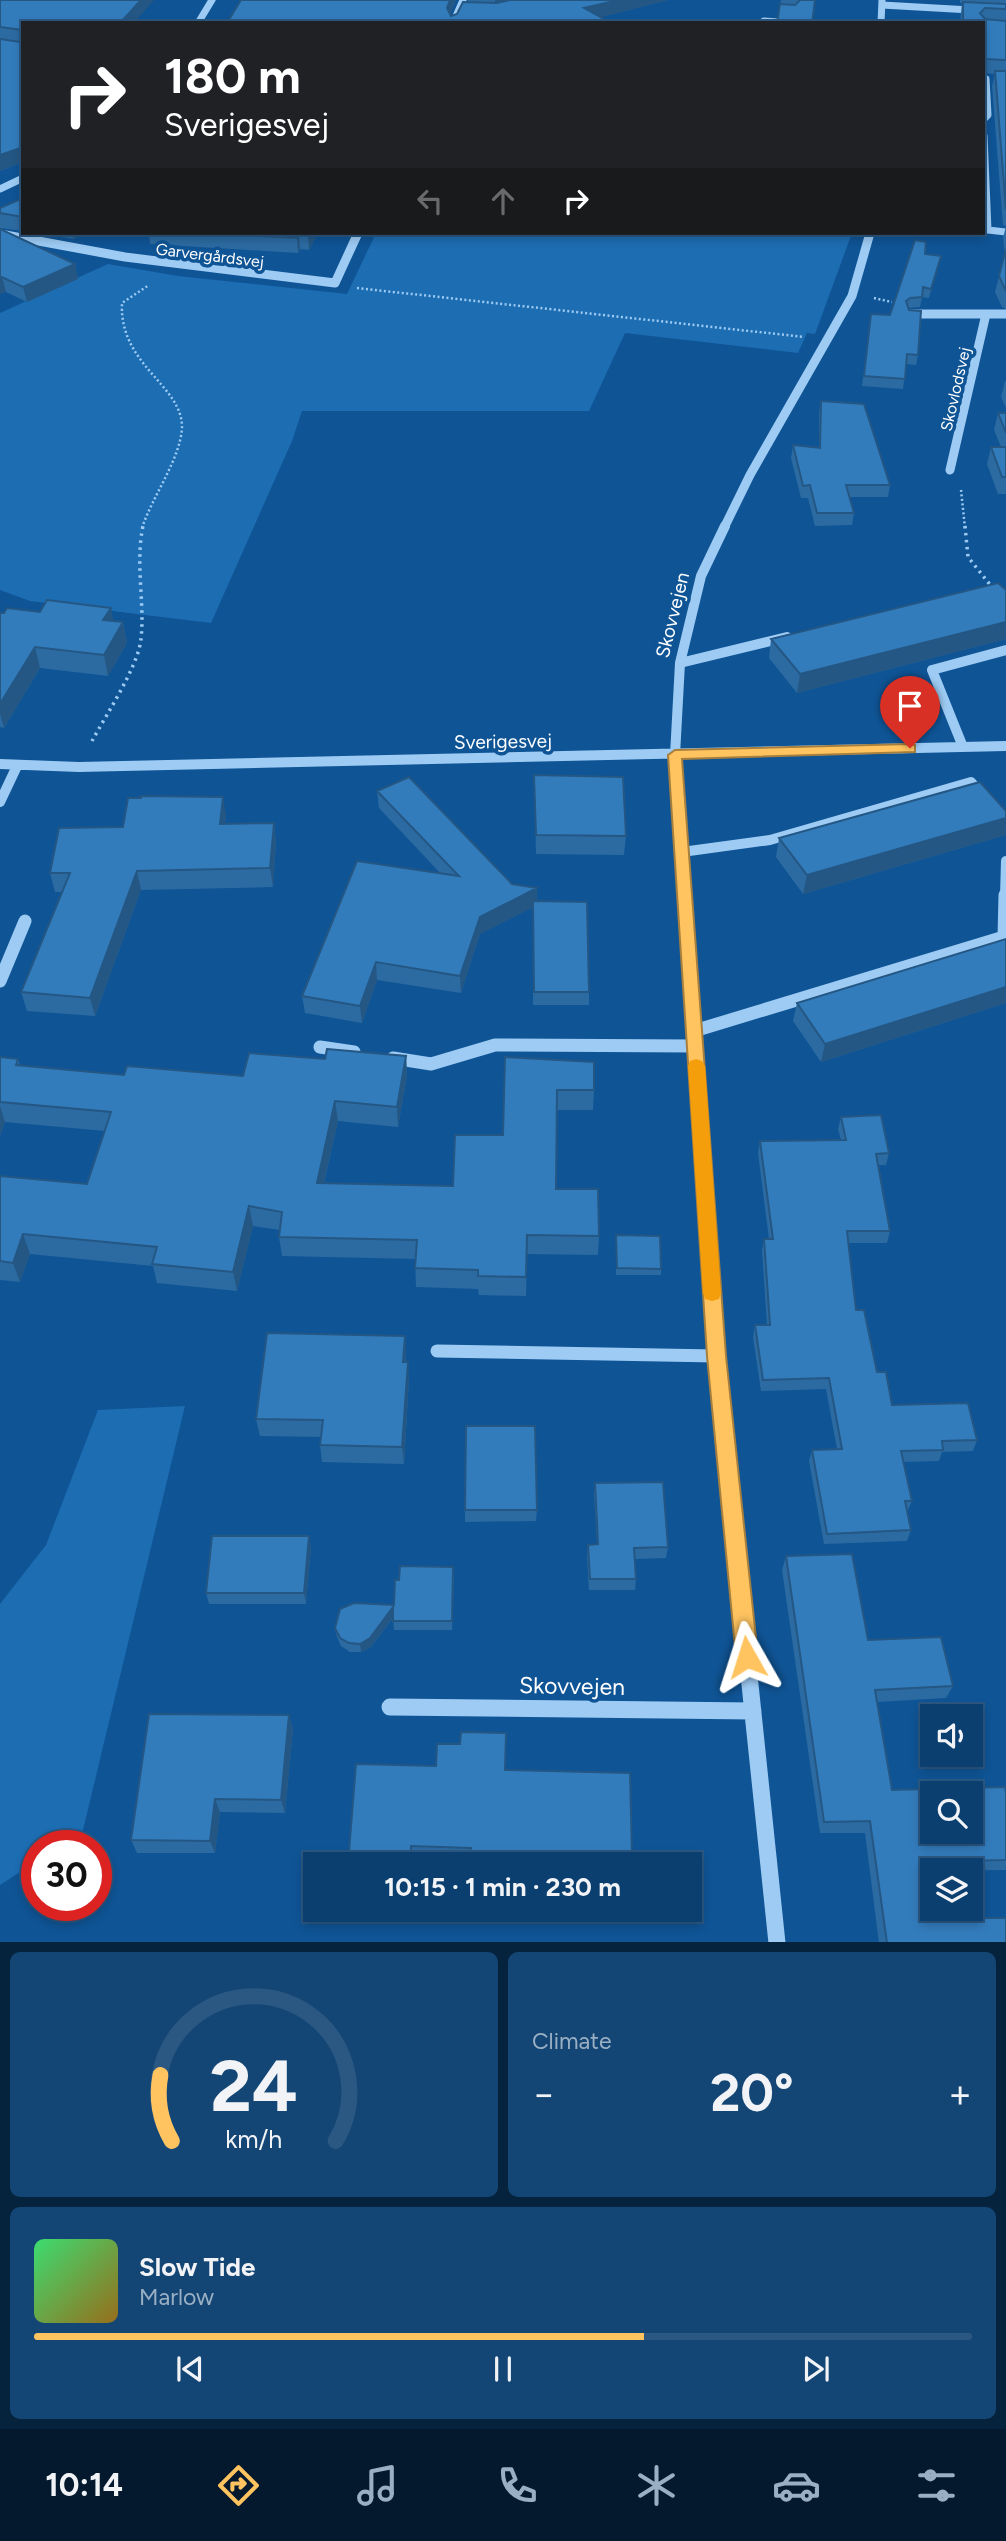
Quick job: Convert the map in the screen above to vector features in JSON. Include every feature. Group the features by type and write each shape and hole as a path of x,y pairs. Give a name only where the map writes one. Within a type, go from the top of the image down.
{"street":[{"path":"199,21 212,0"},
{"path":"454,21 463,0"},
{"path":"881,21 882,2 1006,12"},
{"path":"459,9 471,9"},
{"path":"985,118 988,115 985,79 996,80"},
{"path":"985,136 988,230 1006,232"},
{"path":"0,189 21,179"},
{"name":"Garvergårdsvej","path":"0,234 77,251 170,266 335,283"},
{"path":"335,283 357,235"},
{"name":"Skovvejen","path":"777,1942 716,1356 675,755 680,663 701,576 750,475 852,296 869,235"},
{"path":"911,314 1006,314"},
{"name":"Skovlodsvej","path":"950,470 986,314"},
{"path":"680,663 801,633"},
{"path":"962,747 932,670 1006,650"},
{"name":"Sverigesvej","path":"0,764 79,767 1006,746"},
{"path":"0,802 17,766"},
{"path":"682,852 770,840 971,782 988,803"},
{"path":"694,1031 1004,937 1006,861"},
{"path":"0,981 25,921"},
{"path":"320,1047 431,1064 495,1045 695,1046"},
{"path":"438,1351 716,1356"},
{"name":"Skovvejen","path":"390,1707 753,1711"}],"path":[{"path":"79,767 141,644 139,564 145,515 180,440 183,421 128,341 120,312 122,303 155,282 170,266"},
{"path":"335,283 353,288 829,340"},
{"path":"852,296 887,300 896,303 901,313 911,314"},
{"path":"950,470 960,476 968,557 990,586"}],"shaded area":[{"path":"375,235 851,235 815,334 807,333 798,353 625,333 589,411 302,411 292,441 211,623 30,601 0,590 0,313 108,264 178,276 347,294"},
{"path":"185,1406 83,1830 21,1830 21,1871 0,1885 0,1604 46,1545 98,1410"}],"building":[{"path":"0,0 141,0 122,21 21,21 21,30 0,27"},
{"path":"241,0 450,0 447,8 451,16 457,14 463,2 619,0 584,8 607,21 228,21"},
{"path":"800,0 815,0 812,21 777,21 780,4 795,5"},
{"path":"963,2 1006,4 1006,9 985,8 980,13 985,19 1006,21 1006,60 985,59 985,21 963,21"},
{"path":"0,39 21,41 21,148 0,155"},
{"path":"995,71 1006,71 1006,210"},
{"path":"21,199 21,217 0,213 0,208"},
{"path":"0,229 75,264 23,287 0,278"},
{"path":"239,235 299,235 297,238"},
{"path":"915,240 926,242 925,254 941,256 931,289 923,287 922,297 906,301 909,310 921,311 918,355 907,354 905,379 864,376 871,314 890,315"},
{"path":"1006,249 1006,291 999,276"},
{"path":"821,401 864,404 890,485 846,485 854,513 817,513 810,485 803,486 793,445 820,448"},
{"path":"998,413 1006,413 1006,433"},
{"path":"991,447 1006,447 1006,477 1002,477"},
{"path":"998,583 1006,590 1006,622 800,674 771,639"},
{"path":"47,600 111,608 103,620 123,622 104,655 35,647 0,704 0,613 4,613 7,608 40,612"},
{"path":"534,775 623,777 626,836 536,835"},
{"path":"409,777 512,884 537,888 480,917 460,976 376,962 360,1006 302,996 357,861 459,876 377,791"},
{"path":"980,782 1006,811 1006,818 807,875 779,838"},
{"path":"223,797 220,824 274,823 270,868 137,871 90,998 21,992 70,873 50,873 59,828 123,827 128,798"},
{"path":"533,901 587,902 589,992 534,992"},
{"path":"1006,939 1006,987 825,1044 797,1003"},
{"path":"327,1049 406,1056 397,1107 335,1101 317,1183 453,1186 455,1135 503,1135 505,1057 594,1062 594,1090 557,1090 556,1189 598,1189 599,1236 527,1235 526,1277 478,1276 478,1270 415,1268 417,1240 279,1237 282,1212 249,1206 233,1272 152,1264 157,1247 23,1234 13,1263 0,1261 0,1176 87,1184 111,1112 0,1102 0,1057 18,1059 16,1065 124,1075 127,1066 243,1076 249,1053 325,1059"},
{"path":"881,1115 889,1153 876,1154 890,1231 847,1231 856,1310 864,1310 877,1372 886,1372 892,1405 968,1403 977,1440 942,1441 943,1450 901,1451 912,1501 905,1501 911,1530 827,1534 812,1450 842,1449 829,1378 763,1380 755,1325 770,1325 764,1239 773,1239 760,1141 846,1140 841,1117"},
{"path":"616,1235 660,1236 661,1269 617,1268"},
{"path":"267,1333 405,1336 403,1362 408,1362 402,1447 320,1445 323,1420 256,1419"},
{"path":"466,1426 535,1426 537,1510 465,1510"},
{"path":"663,1482 668,1547 634,1548 636,1579 590,1579 588,1545 598,1544 595,1483"},
{"path":"212,1536 309,1536 304,1593 206,1593"},
{"path":"852,1554 868,1640 941,1637 953,1686 875,1690 892,1790 920,1789 920,1844 983,1844 983,1788 1005,1787 1006,1860 920,1858 920,1921 983,1921 983,1918 1006,1918 1006,1942 887,1942 870,1821 824,1822 786,1556"},
{"path":"400,1566 453,1567 452,1621 393,1621 393,1607 370,1638 360,1644 349,1643 340,1638 335,1628 340,1609 354,1603 394,1605 395,1580 399,1580"},
{"path":"149,1714 289,1715 281,1800 215,1799 210,1841 131,1840"},
{"path":"461,1732 506,1733 505,1770 630,1773 632,1852 470,1852 471,1848 411,1846 411,1852 349,1852 356,1764 436,1766 437,1744 460,1744"}],"slow traffic":[{"path":"696,1066 712,1293"}],"route":[{"path":"747,1657 716,1356 675,755 910,748"}]}
